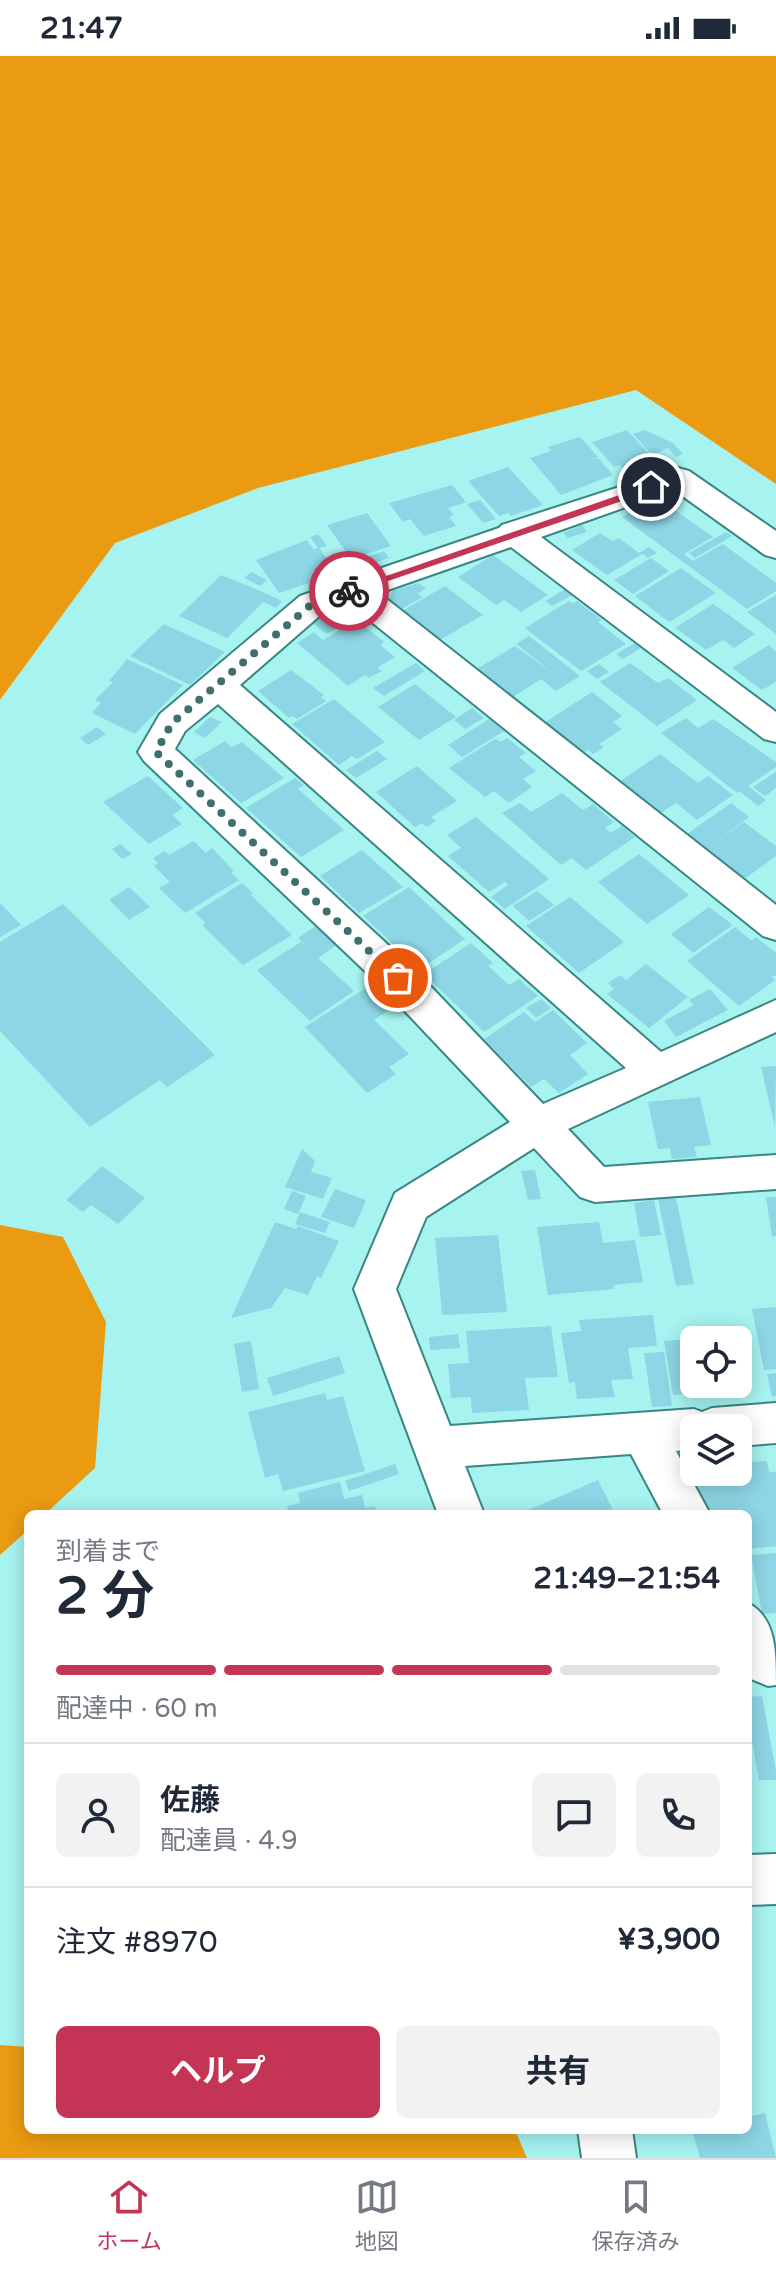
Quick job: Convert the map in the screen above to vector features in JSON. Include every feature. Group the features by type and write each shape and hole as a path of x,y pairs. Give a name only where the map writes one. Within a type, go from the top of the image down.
{"street":[{"path":"776,547 678,478 513,532 312,604 172,723 156,752 398,978 595,1185 776,1172"},
{"path":"513,532 776,730"},
{"path":"352,589 776,926"},
{"path":"218,685 657,1072"},
{"path":"459,1510 375,1289 410,1205 539,1124 776,1015"},
{"path":"752,1425 776,1423"},
{"path":"434,1448 680,1430"},
{"path":"643,1433 685,1510"},
{"path":"752,1633 768,1663 776,1662"},
{"path":"606,2134 609,2158"}],"shaded area":[{"path":"0,56 776,56 776,484 636,390 258,488 115,543 0,700"},
{"path":"0,1225 63,1237 106,1322 95,1468 49,1510 24,1510 24,1534 0,1555"},
{"path":"0,2045 24,2047 24,2134 517,2134 527,2158 0,2158"}],"building":[{"path":"627,430 651,456 625,470 620,465 614,467 592,442"},
{"path":"645,430 673,443 683,454 676,457 668,448 652,455 633,434"},
{"path":"580,437 598,457 590,460 598,458 613,475 561,495 530,458 551,451 548,447"},
{"path":"508,467 543,505 511,516 508,513 499,516 468,481"},
{"path":"452,485 466,502 448,508 454,515 449,517 456,526 424,536 410,519 403,522 389,503"},
{"path":"653,499 669,511 672,508 713,537 684,554 693,561 723,544 776,583 776,591 747,609 622,517"},
{"path":"480,500 496,519 483,523 467,504"},
{"path":"367,513 391,546 351,559 327,525"},
{"path":"582,525 587,532 568,538 563,533"},
{"path":"726,532 732,536 695,558 689,553"},
{"path":"600,533 612,541 619,538 639,553 649,547 657,553 648,558 642,554 607,575 572,550"},
{"path":"318,534 327,546 319,548 330,563 323,566 330,576 279,593 256,560 307,540 313,549 318,548 310,537"},
{"path":"384,551 389,558 361,567 356,561"},
{"path":"493,555 548,595 521,612 504,600 496,605 458,577"},
{"path":"651,558 669,571 633,594 614,580"},
{"path":"681,568 716,593 669,622 635,596"},
{"path":"251,572 267,580 260,586 244,578"},
{"path":"221,575 282,601 276,608 263,602 227,638 179,616"},
{"path":"418,583 426,588 418,594 423,597 400,610 390,602 392,591"},
{"path":"445,586 483,615 440,640 402,611"},
{"path":"564,590 572,595 552,606 545,601"},
{"path":"776,595 776,634 747,612"},
{"path":"569,601 577,601 626,644 581,671 525,628"},
{"path":"713,604 755,634 734,648 723,640 706,650 675,628"},
{"path":"333,611 347,622 327,634 313,623"},
{"path":"357,620 384,642 380,645 395,657 377,668 382,671 369,678 365,675 348,686 297,643 314,632 323,640"},
{"path":"164,624 225,652 190,685 130,656"},
{"path":"529,636 580,676 556,691 541,679 511,698 475,670 515,646 553,673 516,644"},
{"path":"635,643 641,648 623,659 616,654"},
{"path":"769,645 776,651 776,682 762,690 732,668"},
{"path":"127,659 183,685 135,734 92,713 101,703 95,700 113,682 109,681"},
{"path":"416,663 425,671 384,696 373,688"},
{"path":"630,663 658,683 668,678 697,700 657,726 600,682"},
{"path":"599,664 609,672 597,679 587,671"},
{"path":"291,670 324,695 321,697 326,701 297,719 293,716 289,718 258,691"},
{"path":"415,684 456,717 419,740 378,707"},
{"path":"592,692 622,716 613,722 622,729 599,744 604,747 593,754 588,750 583,753 544,723"},
{"path":"334,699 385,742 357,759 352,756 339,765 292,724"},
{"path":"472,708 484,718 465,729 454,720"},
{"path":"210,717 222,722 205,738 194,732"},
{"path":"686,718 698,728 713,719 776,762 776,767 748,786 766,800 758,806 739,791 737,793 661,733"},
{"path":"489,719 504,731 462,757 448,745"},
{"path":"97,727 106,734 88,745 80,738"},
{"path":"507,738 526,753 519,757 536,771 523,779 532,787 509,803 494,791 485,797 449,768 495,739 501,742"},
{"path":"225,741 232,747 242,742 284,778 241,803 193,760"},
{"path":"377,751 387,759 356,778 346,770"},
{"path":"660,754 698,783 708,776 733,795 697,820 676,803 659,814 619,782"},
{"path":"417,766 457,801 431,817 436,821 427,827 422,823 415,827 376,792"},
{"path":"776,772 776,788 765,796 753,787"},
{"path":"148,776 183,808 172,815 182,824 149,844 103,802"},
{"path":"295,778 304,785 298,789 344,830 301,857 246,808"},
{"path":"562,793 583,810 593,804 614,822 605,828 611,833 622,826 635,837 586,870 572,858 561,865 502,813 520,803 531,812"},
{"path":"731,803 749,817 713,844 744,822 776,846 776,856 743,880 687,834"},
{"path":"476,817 549,879 505,909 491,897 508,885 505,882 489,892 448,856 461,848 447,835"},
{"path":"194,841 206,853 212,848 239,880 185,913 159,888 170,882 154,866 158,863 153,858 165,851 169,855"},
{"path":"120,844 132,854 122,859 112,849"},
{"path":"362,850 403,887 359,913 320,876"},
{"path":"639,854 689,895 647,924 598,882"},
{"path":"242,883 253,893 239,903 251,895 292,935 243,965 202,925 206,923 195,913"},
{"path":"129,887 150,907 129,920 109,900"},
{"path":"409,887 465,939 420,969 363,916"},
{"path":"537,891 554,905 529,921 513,906"},
{"path":"570,897 624,942 579,973 526,926"},
{"path":"0,903 21,925 0,937"},
{"path":"63,904 215,1055 167,1087 160,1080 90,1127 0,1031 0,942"},
{"path":"709,907 733,925 693,953 671,934"},
{"path":"317,925 338,944 318,958 354,991 310,1021 257,970 301,942 309,949 298,938"},
{"path":"735,927 752,941 756,937 776,953 776,975 772,977 775,980 739,1006 687,961"},
{"path":"471,943 493,963 488,966 509,985 519,979 538,996 484,1032 424,974"},
{"path":"646,964 688,997 649,1028 607,994 614,989 608,983 620,975 626,980"},
{"path":"375,982 398,1004 374,1020 409,1054 389,1067 396,1074 367,1093 305,1027"},
{"path":"710,989 728,1010 676,1037 664,1021 694,1005 689,1000"},
{"path":"541,999 551,1008 536,1018 526,1008"},
{"path":"553,1010 587,1043 570,1055 588,1074 559,1093 544,1079 531,1087 484,1039 524,1012 535,1022"},
{"path":"776,1066 775,1127 761,1067"},
{"path":"700,1097 711,1145 694,1147 697,1157 672,1159 670,1148 658,1149 648,1102"},
{"path":"302,1149 315,1161 311,1172 332,1178 323,1199 285,1187"},
{"path":"102,1166 145,1198 118,1224 91,1205 83,1212 66,1200"},
{"path":"535,1170 541,1199 528,1200 521,1171"},
{"path":"335,1189 366,1200 354,1228 321,1217"},
{"path":"292,1191 306,1196 298,1214 284,1209"},
{"path":"766,1197 776,1197 776,1236 772,1237"},
{"path":"676,1198 694,1284 676,1286 658,1199"},
{"path":"654,1200 661,1235 640,1237 634,1203"},
{"path":"300,1212 330,1222 325,1233 295,1224"},
{"path":"275,1222 296,1229 298,1226 339,1241 321,1278 317,1276 308,1295 285,1288 271,1308 231,1318"},
{"path":"599,1222 603,1243 635,1240 643,1282 613,1285 614,1289 548,1295 537,1227"},
{"path":"498,1235 507,1312 442,1315 435,1238"},
{"path":"776,1307 776,1369 764,1370 752,1309"},
{"path":"653,1315 657,1346 628,1348 633,1379 611,1380 615,1397 577,1399 575,1382 569,1383 561,1333 581,1331 579,1320"},
{"path":"551,1326 558,1377 525,1378 529,1410 472,1413 471,1397 451,1398 448,1364 469,1363 466,1331"},
{"path":"458,1334 460,1348 430,1350 429,1337"},
{"path":"680,1340 680,1394 673,1395 664,1341"},
{"path":"251,1341 259,1389 242,1392 234,1344"},
{"path":"664,1352 672,1406 652,1407 644,1353"},
{"path":"339,1356 345,1373 273,1396 267,1378"},
{"path":"776,1373 776,1396 772,1397 767,1374"},
{"path":"325,1393 327,1400 343,1396 365,1471 283,1491 278,1474 265,1478 248,1412"},
{"path":"767,1461 769,1472 776,1472 776,1546 752,1549 752,1510 709,1510 698,1486 752,1486 752,1462"},
{"path":"395,1464 399,1474 349,1491 345,1481"},
{"path":"598,1480 613,1510 528,1510"},
{"path":"340,1482 344,1499 362,1495 365,1508 375,1506 376,1510 288,1510 287,1506 300,1503 298,1493"},
{"path":"776,1553 776,1613 762,1614 752,1555"},
{"path":"762,1696 776,1780 759,1780 752,1741 752,1697"},
{"path":"765,2113 776,2158 700,2158 693,2134 752,2134 752,2116"}],"way so far":[{"path":"349,591 312,604 172,723 156,752 398,978"}],"route":[{"path":"349,591 651,487"}]}
